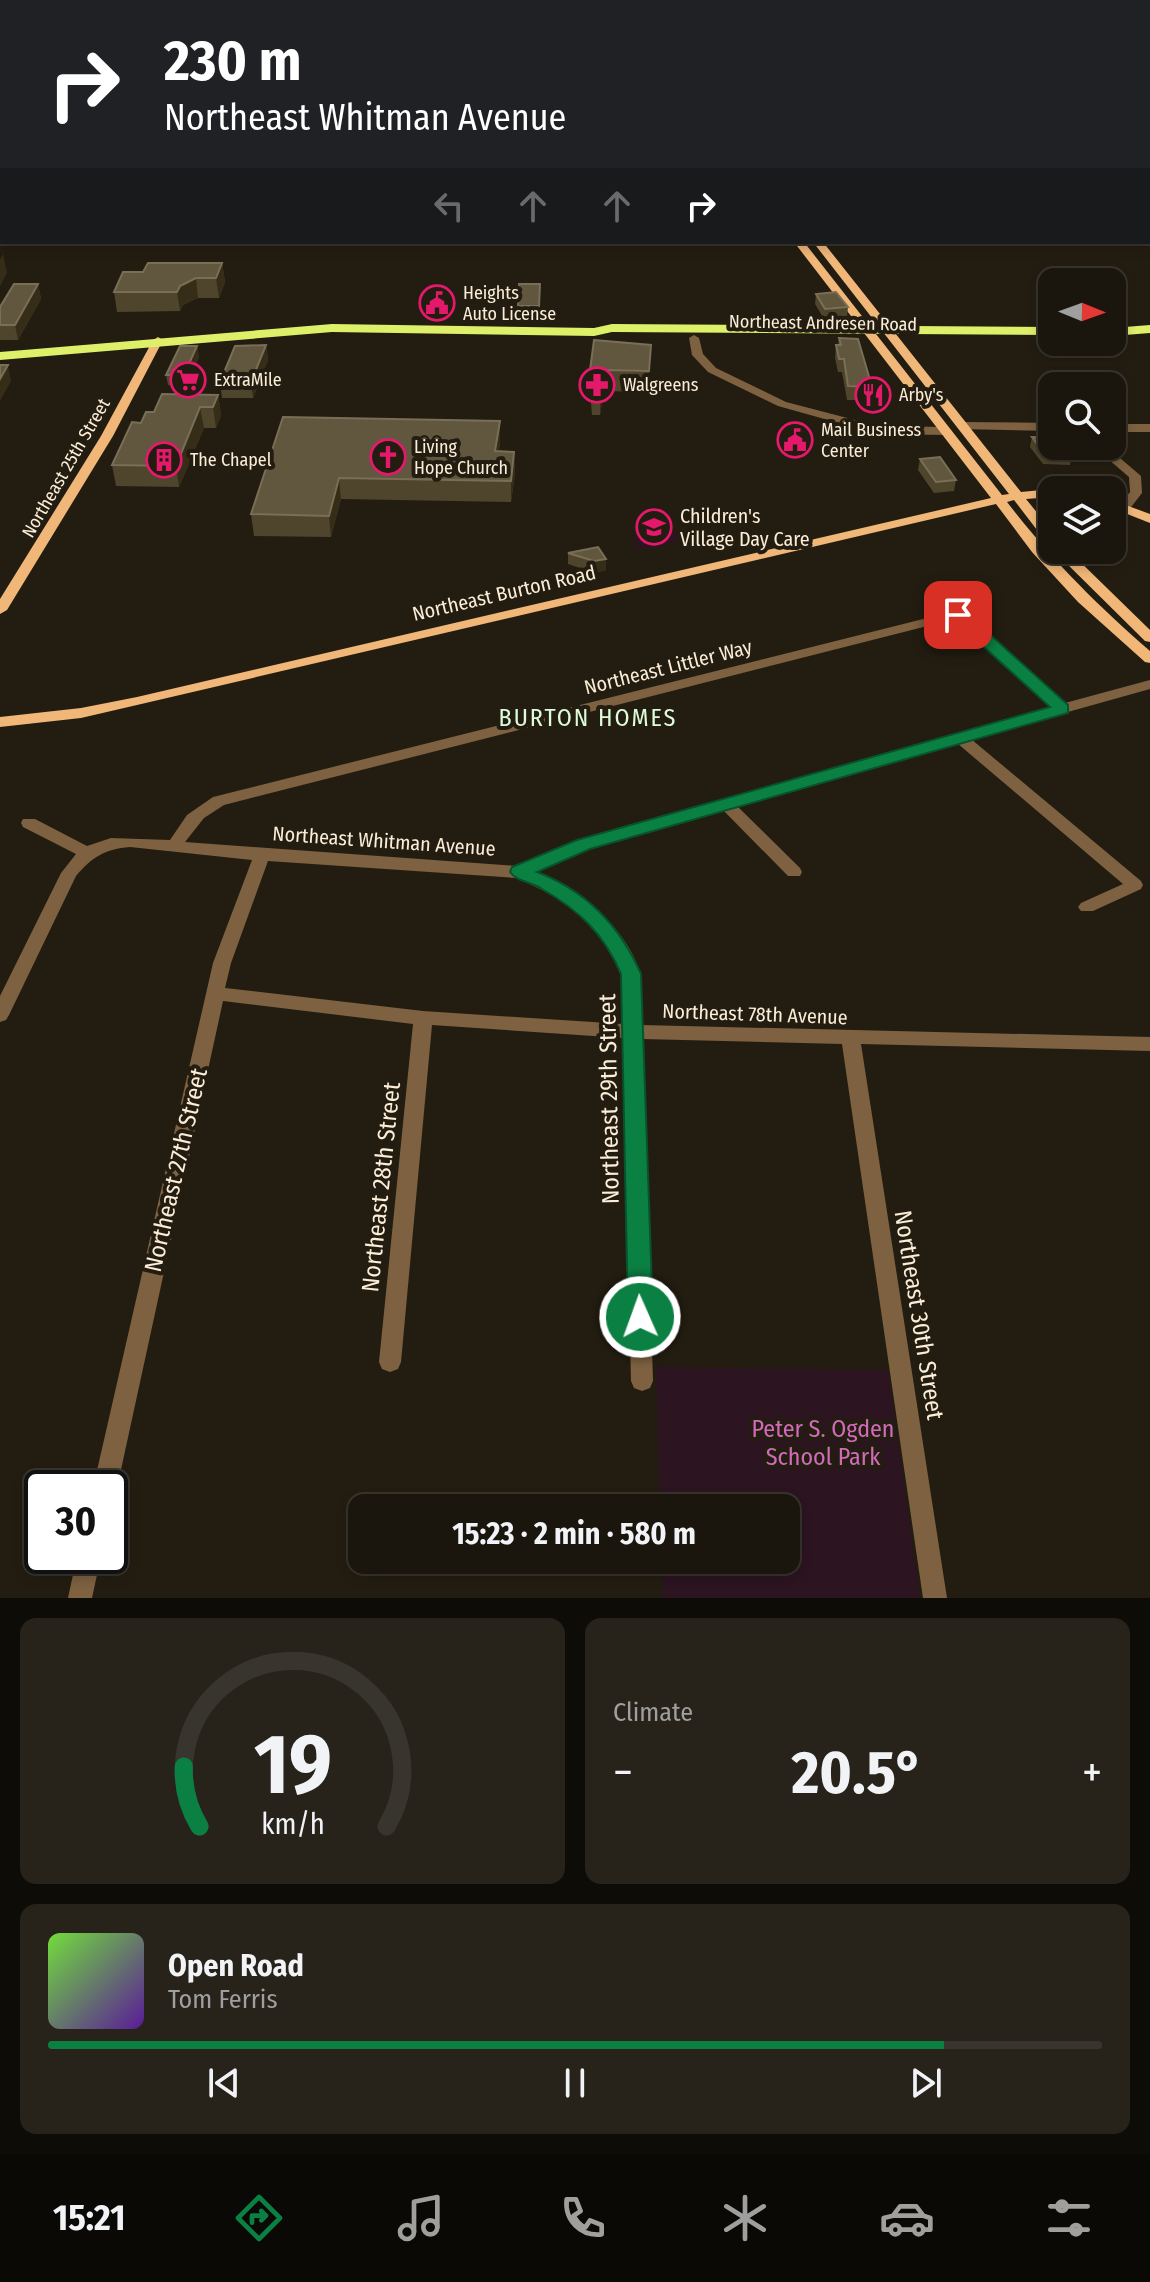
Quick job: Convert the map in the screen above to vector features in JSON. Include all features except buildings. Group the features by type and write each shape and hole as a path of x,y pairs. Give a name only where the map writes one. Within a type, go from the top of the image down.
{"main road":[{"path":"801,244 963,426 1038,523"},
{"path":"819,244 946,431 998,500 1063,579 1150,659"},
{"name":"Northeast Andresen Road","path":"0,356 158,340 332,328 594,332 612,328 740,330 883,337 1038,331"},
{"path":"611,337 626,333 673,333 678,329"},
{"path":"1126,331 1150,329"},
{"path":"694,338 698,334 726,334 740,330"},
{"name":"Northeast Andresen Road","path":"594,332 611,337 1038,340"},
{"name":"Northeast 25th Street","path":"0,610 107,436 158,340"},
{"name":"Northeast Burton Road","path":"0,722 81,713 137,701 998,500 1038,494"},
{"path":"1126,510 1150,519"},
{"path":"1074,564 1150,638"}],"street":[{"path":"694,338 698,355 712,370 782,404 878,430 946,431"},
{"path":"963,426 1038,427"},
{"path":"1126,428 1150,428"},
{"path":"1118,460 1137,481 1136,493 1126,500"},
{"name":"Northeast Littler Way","path":"175,846 190,820 202,808 219,801 983,608"},
{"path":"958,615 1062,709"},
{"name":"Northeast Whitman Avenue","path":"86,853 111,843 519,872 583,844 1150,684"},
{"path":"960,738 1131,873 1135,885 1087,907"},
{"path":"726,804 794,872"},
{"path":"0,1015 69,873 86,853 29,823"},
{"name":"Northeast 27th Street","path":"109,1470 222,963 262,855"},
{"name":"Northeast 29th Street","path":"519,872 547,883 592,915 617,942 631,974 642,1381"},
{"name":"Northeast 78th Avenue","path":"216,994 423,1018 632,1032 1150,1044"},
{"name":"Northeast 28th Street","path":"390,1362 423,1018"},
{"name":"Northeast 30th Street","path":"851,1039 935,1598"},
{"path":"80,1598 85,1574"}],"green space":[{"path":"684,531 687,539 643,550 638,549 633,536"},
{"name":"Peter S. Ogden School Park","path":"656,1367 888,1370 920,1598 663,1598 662,1574 800,1574 800,1494 660,1494"}],"place":[{"name":"Heights Auto License","path":"437,303"},
{"name":"ExtraMile","path":"188,380"},
{"name":"Walgreens","path":"597,385"},
{"name":"Arby's","path":"873,395"},
{"name":"Mail Business Center","path":"795,440"},
{"name":"Living Hope Church","path":"388,457"},
{"name":"The Chapel","path":"164,460"},
{"name":"Children's Village Day Care","path":"654,527"}],"district":[{"name":"BURTON HOMES","path":"588,718"}],"route":[{"path":"640,1317 631,974 617,942 592,915 547,883 519,872 583,844 1062,709 958,615"}]}
